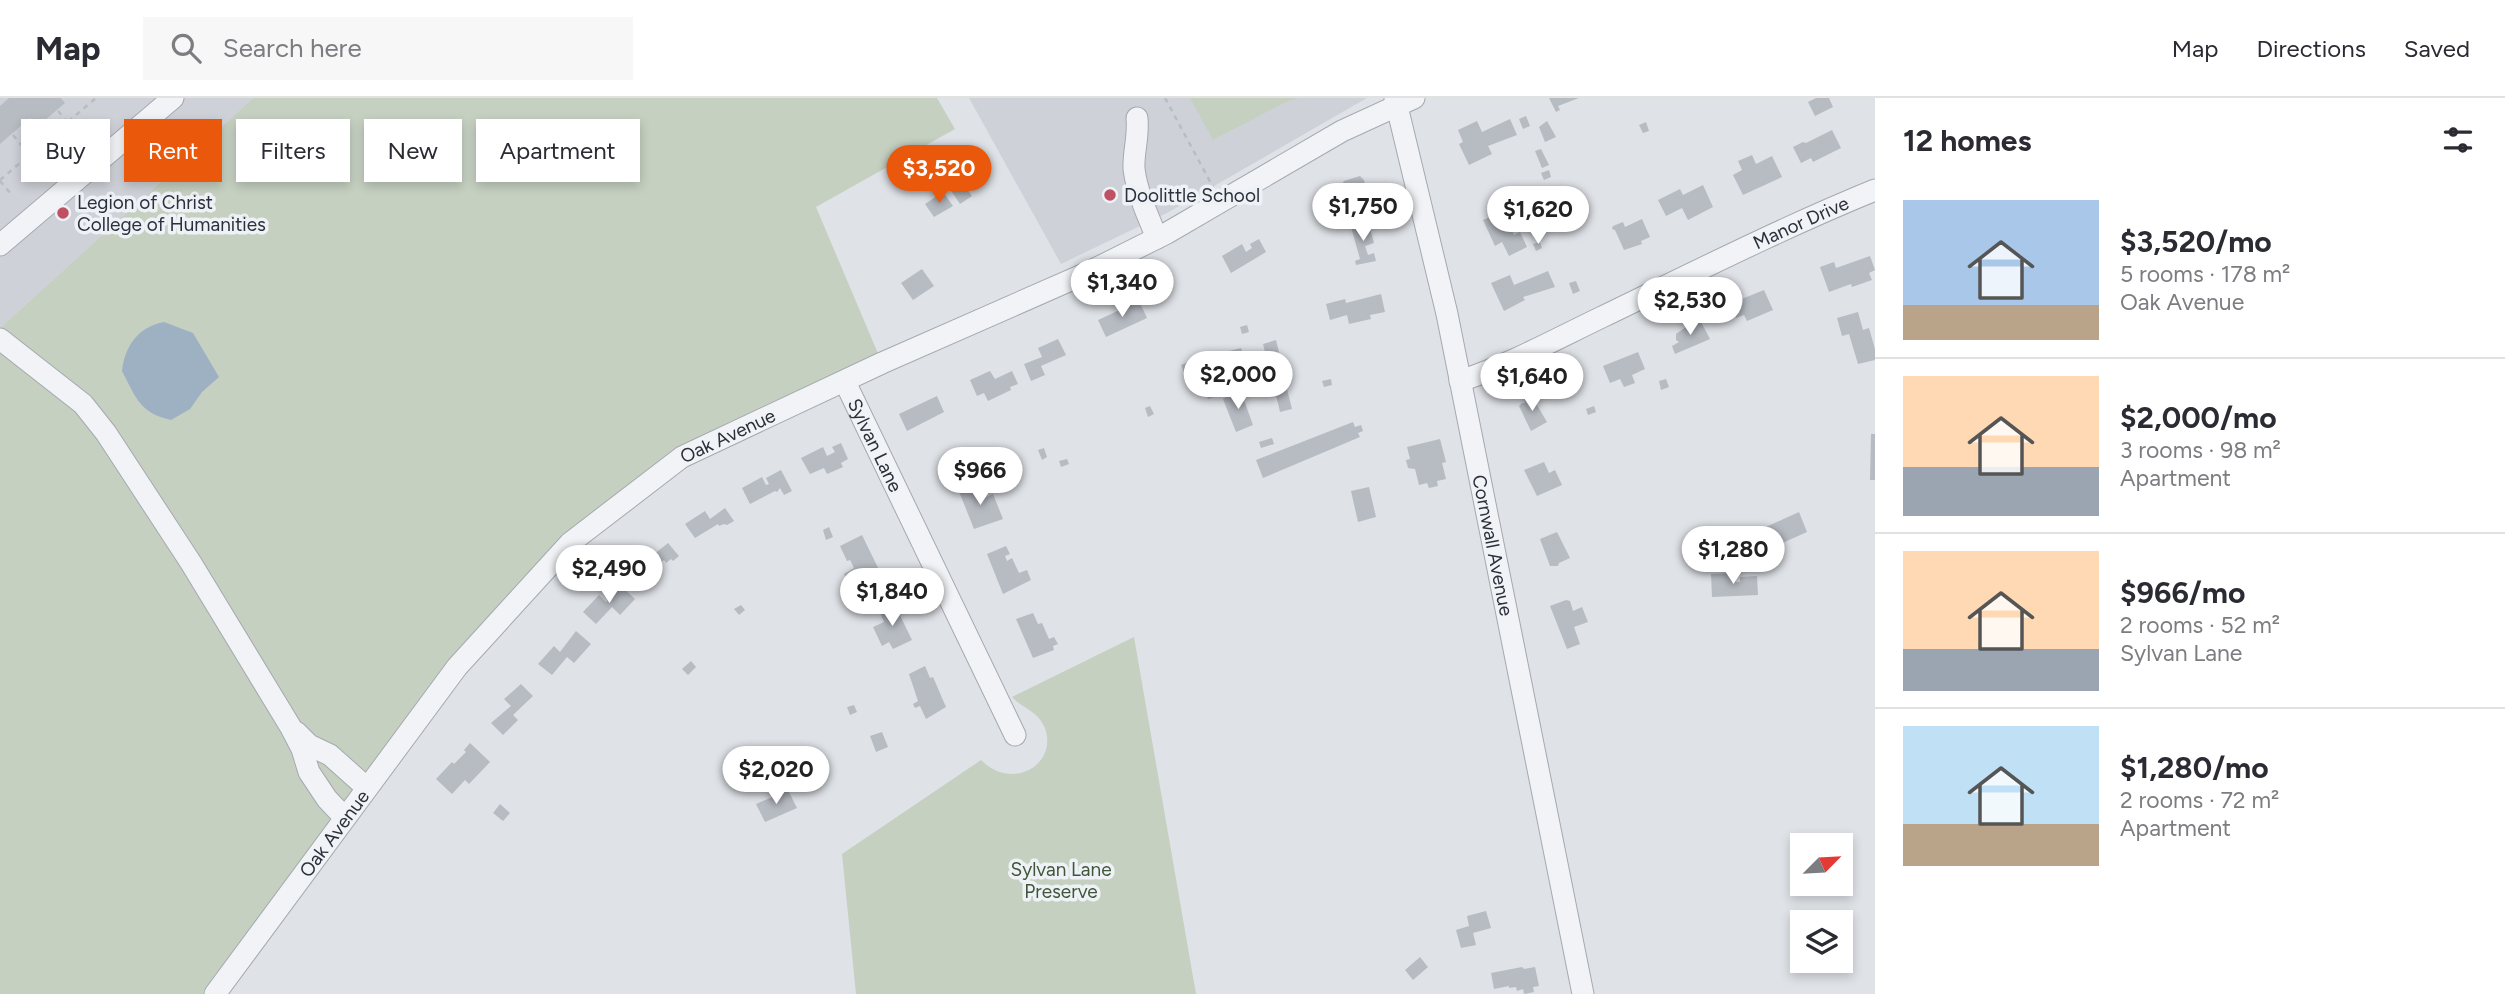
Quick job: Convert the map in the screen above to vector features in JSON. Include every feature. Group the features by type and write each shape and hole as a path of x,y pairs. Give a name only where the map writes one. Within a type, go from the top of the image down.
{"street":[{"path":"110,152 173,98"},
{"name":"Oak Avenue","path":"215,994 457,667 570,542 682,457 882,363 1089,272 1157,238 1303,153 1402,100"},
{"name":"Cornwall Avenue","path":"1402,100 1583,994"},
{"path":"1137,118 1139,136 1134,167 1139,192 1157,238"},
{"path":"0,245 74,182"},
{"name":"Manor Drive","path":"1460,381 1513,359 1815,215 1875,190"},
{"path":"0,339 83,404 106,433 191,563 290,726 302,749 309,772 327,799 345,818"},
{"name":"Sylvan Lane","path":"845,382 1015,735"},
{"path":"290,726 309,746 330,755 368,788"}],"path":[{"path":"72,119 96,98"},
{"path":"1165,98 1214,190"},
{"path":"58,111 65,119"},
{"path":"13,135 21,145"},
{"path":"13,196 0,181 21,162"}],"shaded area":[{"name":"Legion of Christ College of Humanities","path":"0,98 253,98 222,126 222,119 124,119 124,182 161,182 0,328"},
{"name":"Doolittle School","path":"969,98 1367,98 1167,213 1061,264"}],"green space":[{"path":"253,98 937,98 955,129 816,207 882,363 682,457 570,543 457,667 215,994 0,994 0,328 161,182 222,182 222,126"},
{"path":"1190,98 1300,98 1288,101 1213,140"},
{"name":"Sylvan Lane Preserve","path":"1134,637 1196,994 856,994 842,854 981,760 1007,774 1031,769 1046,751 1044,726 1012,697"}],"water":[{"path":"164,322 193,333 219,377 202,392 190,409 171,420 152,413 140,403 122,371 126,354 134,339 147,328"}],"building":[{"path":"9,98 61,98 65,103 46,119 21,119 21,126 0,144 0,106"},
{"path":"1549,98 1579,98 1558,106 1560,110 1556,112"},
{"path":"1816,98 1829,98 1833,107 1815,116 1808,102"},
{"path":"1526,116 1530,126 1523,129 1519,119"},
{"path":"1510,119 1517,135 1488,146 1492,154 1469,165 1459,144 1463,142 1458,130 1477,121 1482,132"},
{"path":"1547,121 1556,137 1545,142 1539,127"},
{"path":"1646,122 1649,131 1643,133 1639,125"},
{"path":"1832,130 1841,148 1813,162 1811,158 1801,163 1793,147"},
{"path":"1541,149 1549,165 1542,168 1535,151"},
{"path":"969,151 975,159 969,163 964,155"},
{"path":"1752,155 1756,164 1772,156 1782,177 1743,195 1733,175 1742,170 1738,161"},
{"path":"972,163 978,171 972,175 967,167"},
{"path":"1549,170 1551,177 1544,180 1541,173"},
{"path":"1360,176 1367,192 1320,214 1314,200 1329,193 1336,194 1342,190 1344,181"},
{"path":"959,178 972,196 960,204 948,186"},
{"path":"1703,185 1713,207 1688,220 1682,208 1666,216 1658,200 1680,189 1683,195"},
{"path":"943,192 953,206 934,217 925,204"},
{"path":"1501,199 1507,211 1503,213 1514,235 1520,232 1527,247 1509,256 1502,242 1495,246 1483,220 1494,215 1489,205"},
{"path":"1642,219 1650,237 1641,241 1642,244 1624,250 1615,230 1612,229 1613,226 1623,222 1625,227"},
{"path":"1368,222 1374,243 1365,246 1368,255 1374,253 1376,261 1356,265 1355,261 1360,259 1351,227"},
{"path":"1259,239 1266,252 1231,273 1222,256 1242,244 1246,252 1252,248 1250,244"},
{"path":"1540,242 1542,248 1536,251 1533,244"},
{"path":"1870,256 1875,270 1869,273 1872,280 1829,292 1820,267 1834,262 1836,268"},
{"path":"922,269 934,286 913,300 901,283"},
{"path":"1548,271 1555,287 1523,297 1525,300 1504,311 1491,283 1510,275 1514,285"},
{"path":"1576,281 1580,291 1573,294 1569,283"},
{"path":"1764,290 1773,310 1747,321 1744,315 1736,318 1731,308 1739,305 1737,301"},
{"path":"1381,294 1385,312 1370,315 1371,319 1349,324 1347,315 1330,320 1326,304 1345,299 1346,303"},
{"path":"1139,301 1147,318 1106,337 1098,320"},
{"path":"1858,312 1863,330 1869,328 1875,360 1858,364 1849,334 1842,336 1837,318"},
{"path":"1693,322 1701,322 1710,339 1675,354 1672,346 1679,342 1676,340 1676,334"},
{"path":"1247,325 1249,332 1242,334 1240,327"},
{"path":"1058,339 1066,355 1041,366 1045,375 1031,381 1024,364 1042,357 1038,348"},
{"path":"1276,340 1280,356 1267,360 1263,344"},
{"path":"1241,348 1245,361 1233,365 1229,351"},
{"path":"1638,352 1645,369 1632,375 1635,383 1624,387 1620,379 1610,383 1603,366"},
{"path":"1210,354 1225,393 1208,399 1200,379 1188,383 1181,365"},
{"path":"1281,361 1284,372 1272,376 1269,365"},
{"path":"990,371 995,379 1012,371 1018,384 988,401 984,393 977,396 970,380"},
{"path":"1331,379 1332,385 1324,387 1322,381"},
{"path":"1666,379 1669,387 1661,390 1659,381"},
{"path":"1287,389 1292,409 1280,412 1275,391"},
{"path":"1236,391 1241,392 1253,425 1236,432 1223,399"},
{"path":"1531,395 1547,422 1531,431 1519,406 1525,403 1524,397"},
{"path":"937,396 944,412 907,431 899,414"},
{"path":"1150,406 1154,414 1148,417 1145,408"},
{"path":"1594,406 1596,412 1588,415 1586,409"},
{"path":"1353,422 1355,427 1361,425 1363,431 1358,433 1360,437 1263,478 1256,460"},
{"path":"1871,434 1875,434 1875,480 1870,480"},
{"path":"1272,438 1274,444 1261,448 1259,442"},
{"path":"1440,439 1446,462 1442,463 1446,479 1437,481 1438,486 1429,488 1427,483 1419,485 1415,469 1408,468 1406,460 1410,459 1407,447"},
{"path":"841,443 848,459 841,463 843,467 827,474 824,468 810,474 801,458 823,447 827,456 835,452 832,447"},
{"path":"991,448 994,454 986,458 983,451"},
{"path":"1044,448 1047,457 1042,460 1038,450"},
{"path":"979,458 982,465 972,469 969,462"},
{"path":"1067,459 1069,464 1061,467 1059,461"},
{"path":"1544,462 1549,473 1555,470 1562,485 1537,496 1524,470"},
{"path":"781,470 792,491 784,495 780,488 777,492 750,504 742,488 762,477 766,485 769,484 766,478"},
{"path":"974,483 979,496 983,494 984,498 993,494 1003,519 974,529 958,489"},
{"path":"1369,487 1376,517 1358,522 1351,491"},
{"path":"725,508 734,521 727,525 718,524 695,538 685,524 705,511 710,519"},
{"path":"1799,512 1807,532 1767,550 1759,530"},
{"path":"829,527 833,537 826,540 823,530"},
{"path":"1557,532 1570,558 1558,566 1550,566 1540,539"},
{"path":"862,535 882,576 852,591 844,574 854,568 850,560 847,561 840,546"},
{"path":"668,543 679,556 666,563 664,560 655,567 659,572 647,582 631,564 649,550 653,555"},
{"path":"1006,546 1010,554 1005,556 1007,561 1012,558 1019,573 1027,570 1031,580 1003,594 987,554"},
{"path":"1735,573 1736,582 1740,582 1740,577 1757,576 1758,595 1712,597 1711,574"},
{"path":"621,586 635,599 620,615 612,607 596,624 583,612 599,595 606,602"},
{"path":"1570,601 1573,611 1582,607 1588,622 1574,627 1580,644 1567,649 1550,606"},
{"path":"894,603 912,640 893,649 889,642 882,646 873,627 884,622 879,610"},
{"path":"741,605 745,610 739,615 734,609"},
{"path":"1033,613 1038,624 1042,623 1049,639 1054,637 1058,644 1053,646 1054,650 1033,658 1016,619"},
{"path":"576,631 591,644 574,663 567,657 552,675 538,664 554,646 560,652"},
{"path":"691,661 696,667 688,675 682,669"},
{"path":"925,666 930,678 933,677 946,707 926,719 920,706 915,708 913,704 918,701 909,674"},
{"path":"521,684 533,696 513,715 518,720 503,735 491,723 511,706 504,699"},
{"path":"854,705 857,712 850,715 847,707"},
{"path":"882,732 888,747 876,752 870,736"},
{"path":"470,743 490,762 469,784 465,780 452,794 436,779 466,752 464,750"},
{"path":"788,790 797,808 765,822 756,804"},
{"path":"500,804 510,813 503,821 493,813"},
{"path":"1486,911 1491,928 1473,933 1476,945 1461,948 1456,930 1469,926 1467,916"},
{"path":"1420,957 1428,967 1413,980 1405,970"},
{"path":"1535,967 1539,986 1533,987 1534,992 1524,994 1523,989 1517,991 1516,987 1509,986 1494,989 1491,973"}],"place":[{"name":"Doolittle School","path":"1110,195"},
{"name":"Legion of Christ College of Humanities","path":"63,213"}]}
